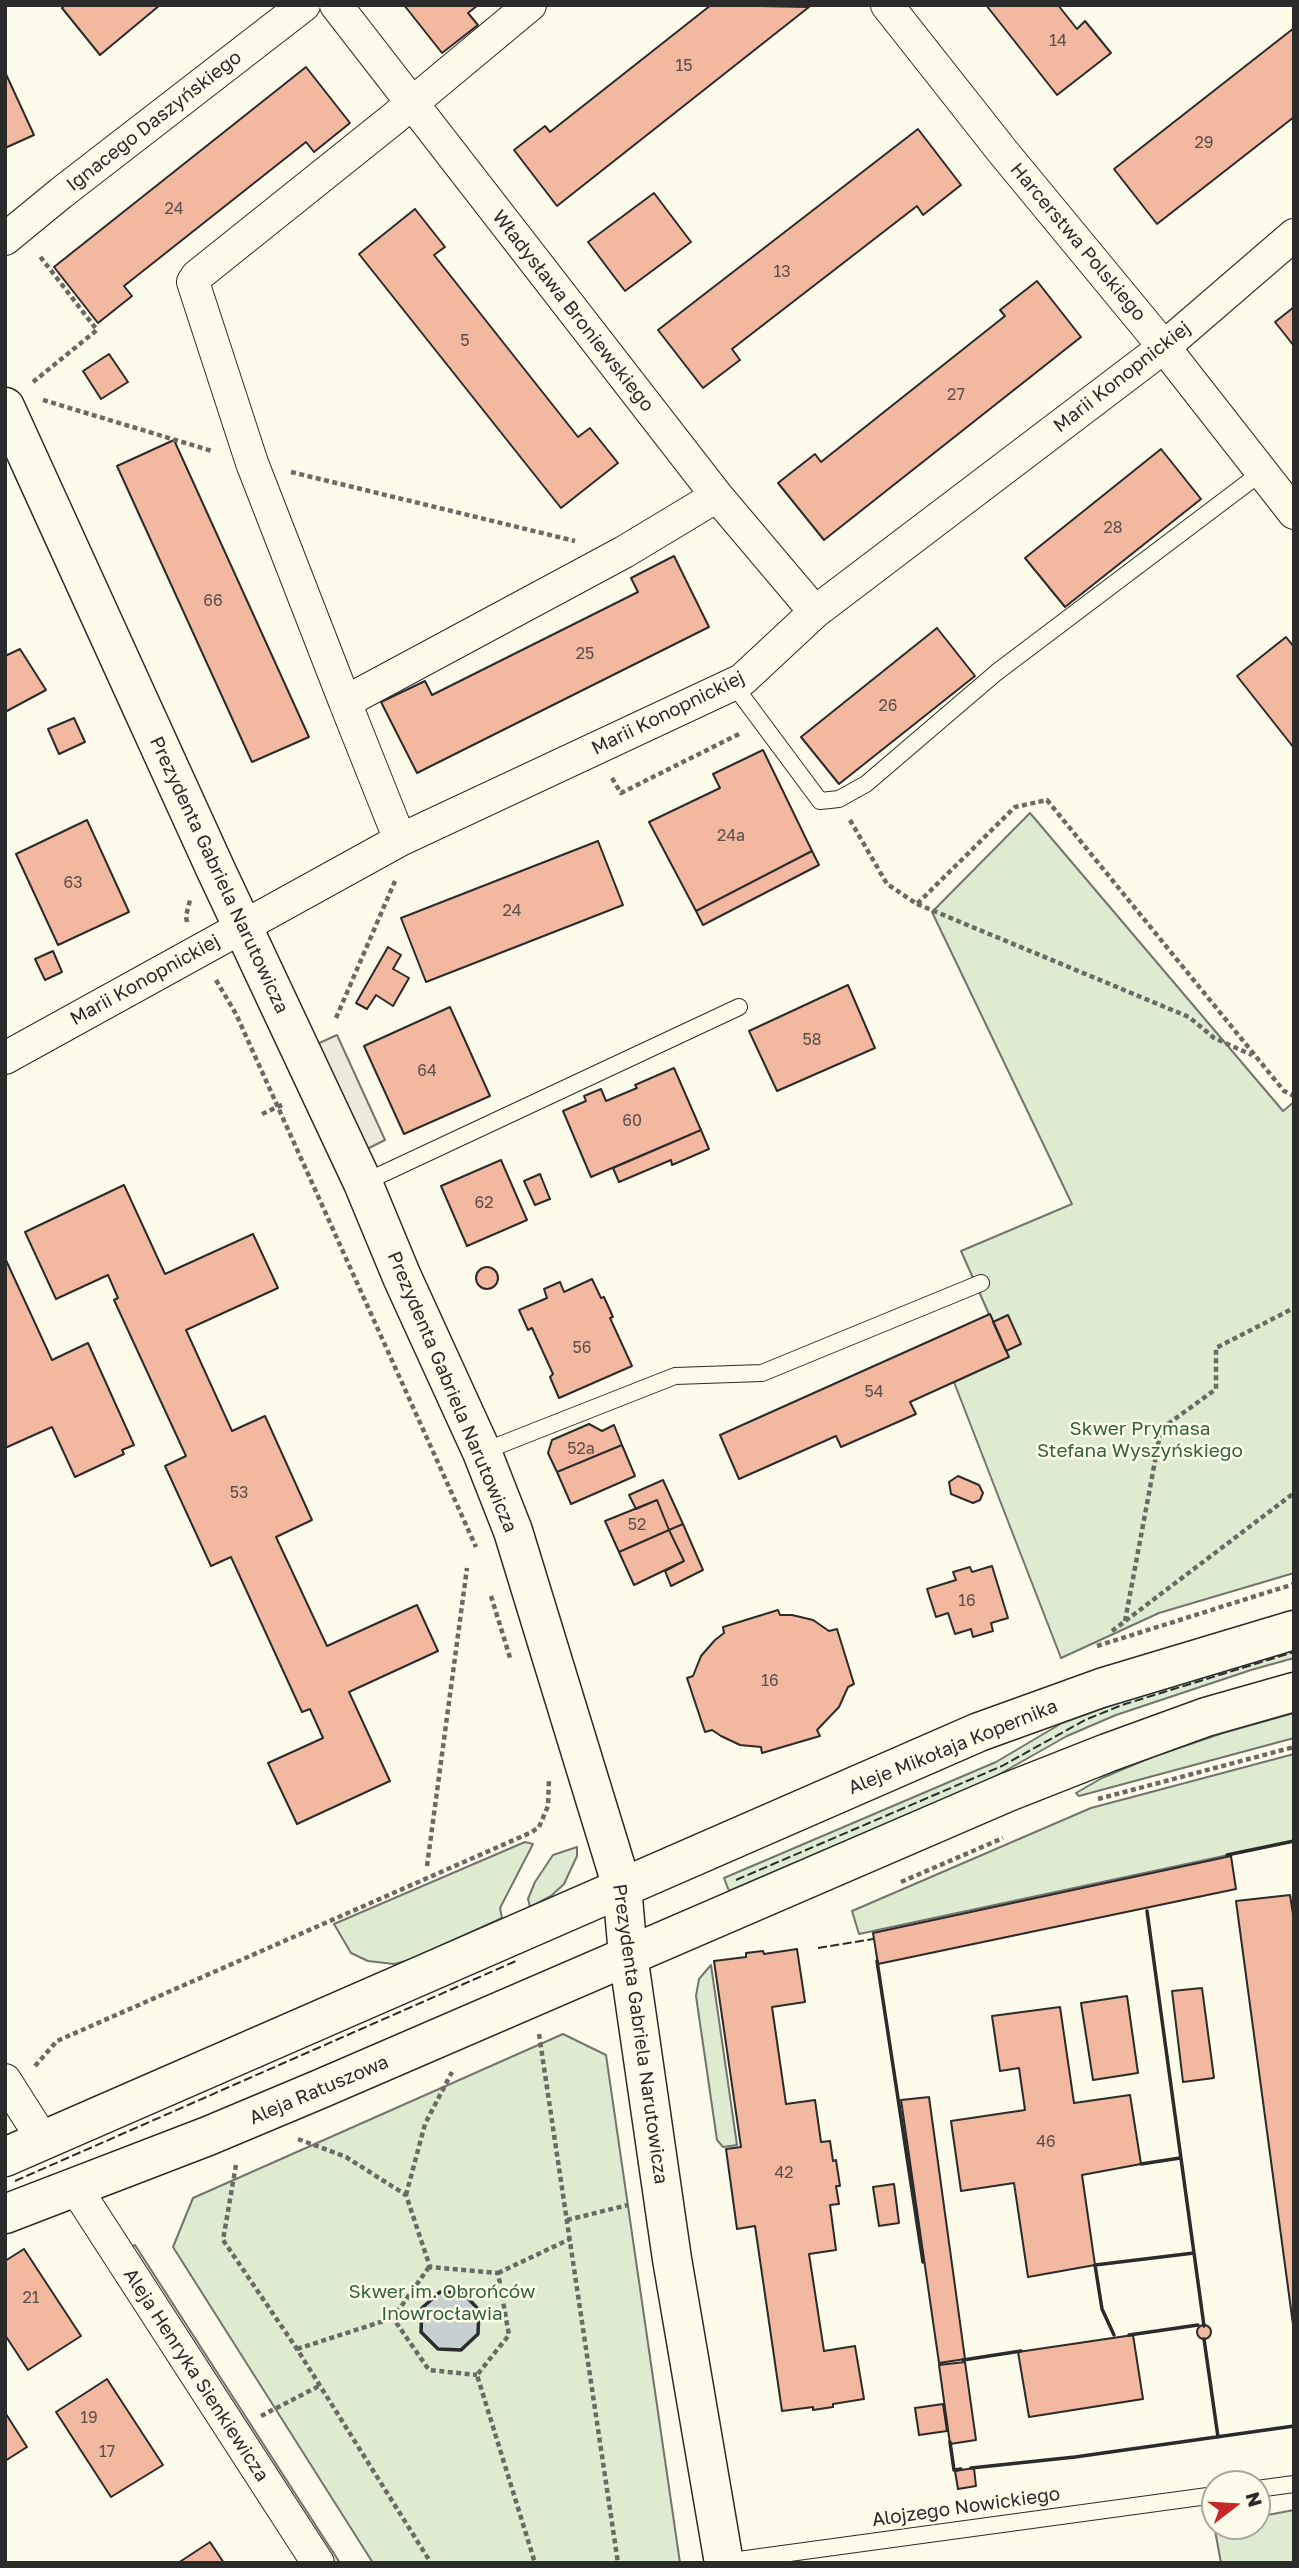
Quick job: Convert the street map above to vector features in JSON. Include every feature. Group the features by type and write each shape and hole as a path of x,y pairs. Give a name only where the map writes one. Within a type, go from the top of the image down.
{"street":[{"name":"Ignacego Daszyńskiego","path":"18,242 61,193 304,5"},
{"name":"Władysława Broniewskiego","path":"336,5 717,496 815,612"},
{"path":"400,840 252,463 193,282 530,5"},
{"name":"Harcerstwa Polskiego","path":"887,5 1003,152 1164,347 1294,513"},
{"name":"Marii Konopnickiej","path":"5,1058 400,840 742,680 815,612 1164,347 1294,235"},
{"name":"Prezydenta Gabriela Narutowicza","path":"26,396 242,927 363,1183 401,1277 482,1452 513,1531 622,1887 628,1955 672,2259 724,2562"},
{"path":"345,702 624,552 717,496"},
{"name":"Aleje Mikołaja Kopernika","path":"622,1887 979,1732 1101,1688 1294,1630"},
{"path":"628,1955 996,1797 1107,1753 1206,1717 1294,1692"},
{"path":"5,2157 622,1887"},
{"name":"Aleja Ratuszowa","path":"5,2214 221,2131 628,1955"},
{"path":"8,2084 43,2140"},
{"name":"Aleja Henryka Sienkiewicza","path":"75,2187 318,2563"}],"lane":[{"path":"733,684 820,801 839,799 866,784 997,672 1262,472"},
{"path":"363,1183 739,1007"},
{"path":"482,1452 675,1376 762,1373 981,1283"},
{"path":"1271,2487 1294,2484"},
{"name":"Alojzego Nowickiego","path":"724,2562 1201,2497"}],"path":[{"path":"18,242 97,330 26,396"},
{"path":"26,396 252,463 624,552"},
{"path":"839,799 887,884 916,905 1189,1017 1214,1038 1256,1057"},
{"path":"916,905 1015,807 1047,800 1284,1091 1294,1096"},
{"path":"336,1018 395,880"},
{"path":"190,895 186,916 199,949 236,1014 281,1105 478,1551"},
{"path":"262,1114 281,1105"},
{"path":"1125,1621 1161,1429 1216,1389 1216,1348 1294,1308"},
{"path":"1112,1631 1294,1493"},
{"path":"426,1866 467,1568"},
{"path":"1097,1646 1294,1584"},
{"path":"489,1587 512,1662"},
{"path":"1097,1799 1294,1747"},
{"path":"8,2084 27,2076 57,2041 532,1832 539,1827 548,1806 548,1773"},
{"path":"901,1882 1011,1834"},
{"path":"537,2027 618,2563"},
{"path":"430,2267 406,2195 425,2124 455,2065"},
{"path":"296,2139 346,2157 406,2195"},
{"path":"238,2154 223,2240 297,2349 431,2563"},
{"path":"567,2220 635,2203"},
{"path":"430,2267 498,2273 570,2239"},
{"path":"297,2349 393,2318 430,2267"},
{"path":"477,2375 509,2335 498,2273"},
{"path":"393,2318 429,2370 477,2375"},
{"path":"477,2375 535,2563"},
{"path":"271,2410 319,2386"}],"green space":[{"name":"Skwer Prymasa Stefana Wyszyńskiego","path":"1030,813 1283,1111 1294,1102 1294,1573 1159,1613 1061,1658 954,1382 1008,1357 961,1251 1072,1204 932,912"},
{"path":"1294,1648 1294,1658 1116,1715 1067,1736 991,1779 729,1891 724,1878 996,1762 1062,1723 1148,1692"},
{"path":"1294,1713 1294,1738 1079,1796 1076,1793 1102,1778 1152,1757"},
{"path":"1294,1754 1294,1841 859,1934 852,1911 1091,1808"},
{"path":"525,1842 533,1844 500,1908 502,1918 410,1960 394,1964 368,1961 351,1953 334,1924"},
{"path":"577,1847 577,1856 564,1884 551,1896 530,1907 528,1899 535,1882 553,1855"},
{"path":"711,1965 737,2145 723,2147 717,2140 696,1996 699,1979"},
{"name":"Skwer im. Obrońców Inowrocławia","path":"563,2034 606,2055 680,2563 373,2563 173,2247 193,2198"},
{"path":"1294,2510 1294,2563 1221,2563 1217,2540 1271,2540 1271,2514"}],"shaded area":[{"path":"337,1035 385,1140 363,1151 315,1045"},
{"path":"135,2245 340,2563 318,2563 118,2254"},
{"path":"440,2292 463,2293 479,2310 478,2334 461,2350 438,2349 421,2332 422,2308"}],"building":[{"path":"65,5 160,5 100,55 62,8"},
{"path":"404,5 478,5 468,13 478,25 442,53"},
{"path":"711,5 809,7 557,206 514,150 545,126 550,132"},
{"path":"986,5 1058,5 1077,29 1085,21 1111,53 1057,95"},
{"path":"1294,28 1294,117 1157,224 1114,169"},
{"path":"306,67 350,123 314,152 306,142 124,286 132,296 98,323 54,267"},
{"path":"5,72 34,135 5,148"},
{"path":"918,129 961,185 923,215 917,206 732,349 740,360 703,388 658,330"},
{"path":"654,193 691,242 625,291 588,242"},
{"path":"415,209 445,247 434,255 578,437 590,428 618,463 561,508 359,254"},
{"path":"1037,281 1081,337 824,540 778,483 815,454 821,462 1005,316 1000,310"},
{"path":"1294,307 1294,346 1275,322"},
{"path":"109,354 128,382 101,399 83,371"},
{"path":"174,440 309,737 252,762 117,466"},
{"path":"1161,449 1201,499 1065,607 1025,558"},
{"path":"674,556 709,627 417,773 381,702 425,681 432,695 638,592 631,578"},
{"path":"937,628 975,676 839,784 801,737"},
{"path":"1286,637 1294,647 1294,748 1237,676"},
{"path":"20,649 46,690 5,712 5,656"},
{"path":"74,718 85,742 59,754 48,729"},
{"path":"763,750 812,851 696,911 649,822 720,788 713,774"},
{"path":"87,820 129,912 58,945 16,854"},
{"path":"598,841 623,905 426,982 401,918"},
{"path":"812,851 819,865 703,925 696,911"},
{"path":"388,947 401,955 393,969 409,978 393,1006 376,995 367,1009 356,1003"},
{"path":"53,951 62,972 45,980 35,959"},
{"path":"848,985 875,1048 777,1091 749,1031"},
{"path":"450,1007 490,1096 404,1134 364,1046"},
{"path":"674,1068 701,1130 591,1177 563,1111 586,1101 584,1096 601,1089 606,1101"},
{"path":"701,1130 709,1149 672,1165 671,1160 619,1182 613,1168"},
{"path":"501,1160 527,1220 467,1246 441,1186"},
{"path":"540,1174 550,1199 535,1205 524,1181"},
{"path":"124,1185 165,1274 253,1234 278,1288 186,1330 232,1431 265,1416 312,1520 276,1537 327,1646 417,1605 438,1651 349,1692 390,1781 297,1824 268,1763 323,1738 310,1709 302,1712 231,1557 211,1566 165,1466 186,1456 114,1300 118,1298 108,1275 56,1299 25,1232"},
{"path":"5,1258 52,1360 88,1343 134,1445 122,1450 124,1454 75,1477 52,1427 5,1448"},
{"path":"487,1267 495,1270 498,1278 495,1286 487,1289 479,1286 476,1278 479,1270"},
{"path":"592,1279 601,1298 604,1297 613,1317 610,1318 632,1366 559,1398 550,1377 553,1374 532,1328 528,1330 519,1310 547,1298 544,1289 560,1282 564,1292"},
{"path":"990,1314 1009,1357 910,1402 916,1414 841,1447 836,1436 739,1479 720,1435"},
{"path":"1008,1315 1021,1344 1006,1351 993,1322"},
{"path":"589,1424 602,1431 614,1425 622,1445 557,1472 548,1453 552,1440"},
{"path":"622,1445 635,1476 571,1504 557,1472"},
{"path":"958,1476 979,1485 983,1493 980,1500 973,1503 951,1494 949,1482"},
{"path":"663,1480 683,1524 669,1530 657,1500 636,1509 629,1495"},
{"path":"657,1500 669,1530 619,1552 605,1521"},
{"path":"683,1524 703,1570 671,1586 665,1571 684,1561 669,1530"},
{"path":"669,1530 684,1561 634,1585 619,1552"},
{"path":"992,1566 1008,1618 991,1623 993,1631 973,1637 971,1629 955,1634 948,1613 936,1617 927,1589 956,1580 953,1572 970,1567 972,1572"},
{"path":"778,1610 780,1615 813,1620 829,1631 837,1629 854,1684 848,1687 839,1707 817,1730 820,1736 762,1753 761,1747 740,1745 712,1730 705,1732 687,1678 693,1676 701,1656 724,1633 723,1627"},
{"path":"1231,1856 1236,1889 878,1964 873,1933"},
{"path":"1290,1895 1294,1920 1294,2332 1236,1901"},
{"path":"797,1949 805,2002 772,2007 786,2104 815,2100 821,2142 830,2141 833,2161 836,2160 840,2186 836,2186 839,2204 830,2205 836,2250 809,2254 824,2351 855,2346 864,2399 813,2410 813,2407 782,2411 755,2226 737,2229 726,2149 741,2147 714,1961 746,1957 746,1953 763,1951 764,1954"},
{"path":"1202,1988 1214,2078 1183,2082 1172,1991"},
{"path":"1127,1996 1138,2073 1093,2080 1081,2003"},
{"path":"1060,2007 1074,2103 1130,2095 1141,2164 1082,2175 1095,2265 1028,2277 1014,2183 961,2191 951,2121 1025,2110 1019,2068 1000,2071 992,2016"},
{"path":"929,2097 965,2359 939,2363 901,2100"},
{"path":"894,2184 899,2223 879,2226 873,2187"},
{"path":"24,2249 81,2336 28,2370 5,2335 5,2261"},
{"path":"1204,2325 1209,2327 1209,2337 1204,2339 1199,2337 1197,2332 1199,2327"},
{"path":"1133,2335 1143,2399 1029,2417 1018,2352"},
{"path":"965,2362 976,2440 950,2444 939,2365"},
{"path":"107,2379 163,2465 111,2497 56,2412"},
{"path":"943,2404 947,2431 919,2435 915,2408"},
{"path":"5,2415 27,2447 5,2461"},
{"path":"974,2468 976,2486 958,2489 955,2471"},
{"path":"210,2542 224,2563 178,2563"}],"fence":[{"path":"736,1880 1002,1766 1085,1720 1122,1705 1294,1652"},
{"path":"818,1948 873,1939"},
{"path":"15,2181 516,1961"}],"wall":[{"path":"1227,1855 1294,1841"},
{"path":"1147,1911 1204,2326"},
{"path":"877,1961 923,2262"},
{"path":"1141,2164 1180,2158"},
{"path":"1114,2335 1102,2309 1095,2265 1194,2253"},
{"path":"440,2292 463,2293 479,2310 478,2334 461,2350 438,2349 421,2332 422,2308 440,2292"},
{"path":"1129,2335 1198,2325"},
{"path":"1204,2339 1218,2437"},
{"path":"963,2360 1021,2351"},
{"path":"971,2468 1075,2457 1294,2426"},
{"path":"950,2442 954,2470 961,2469"}]}
